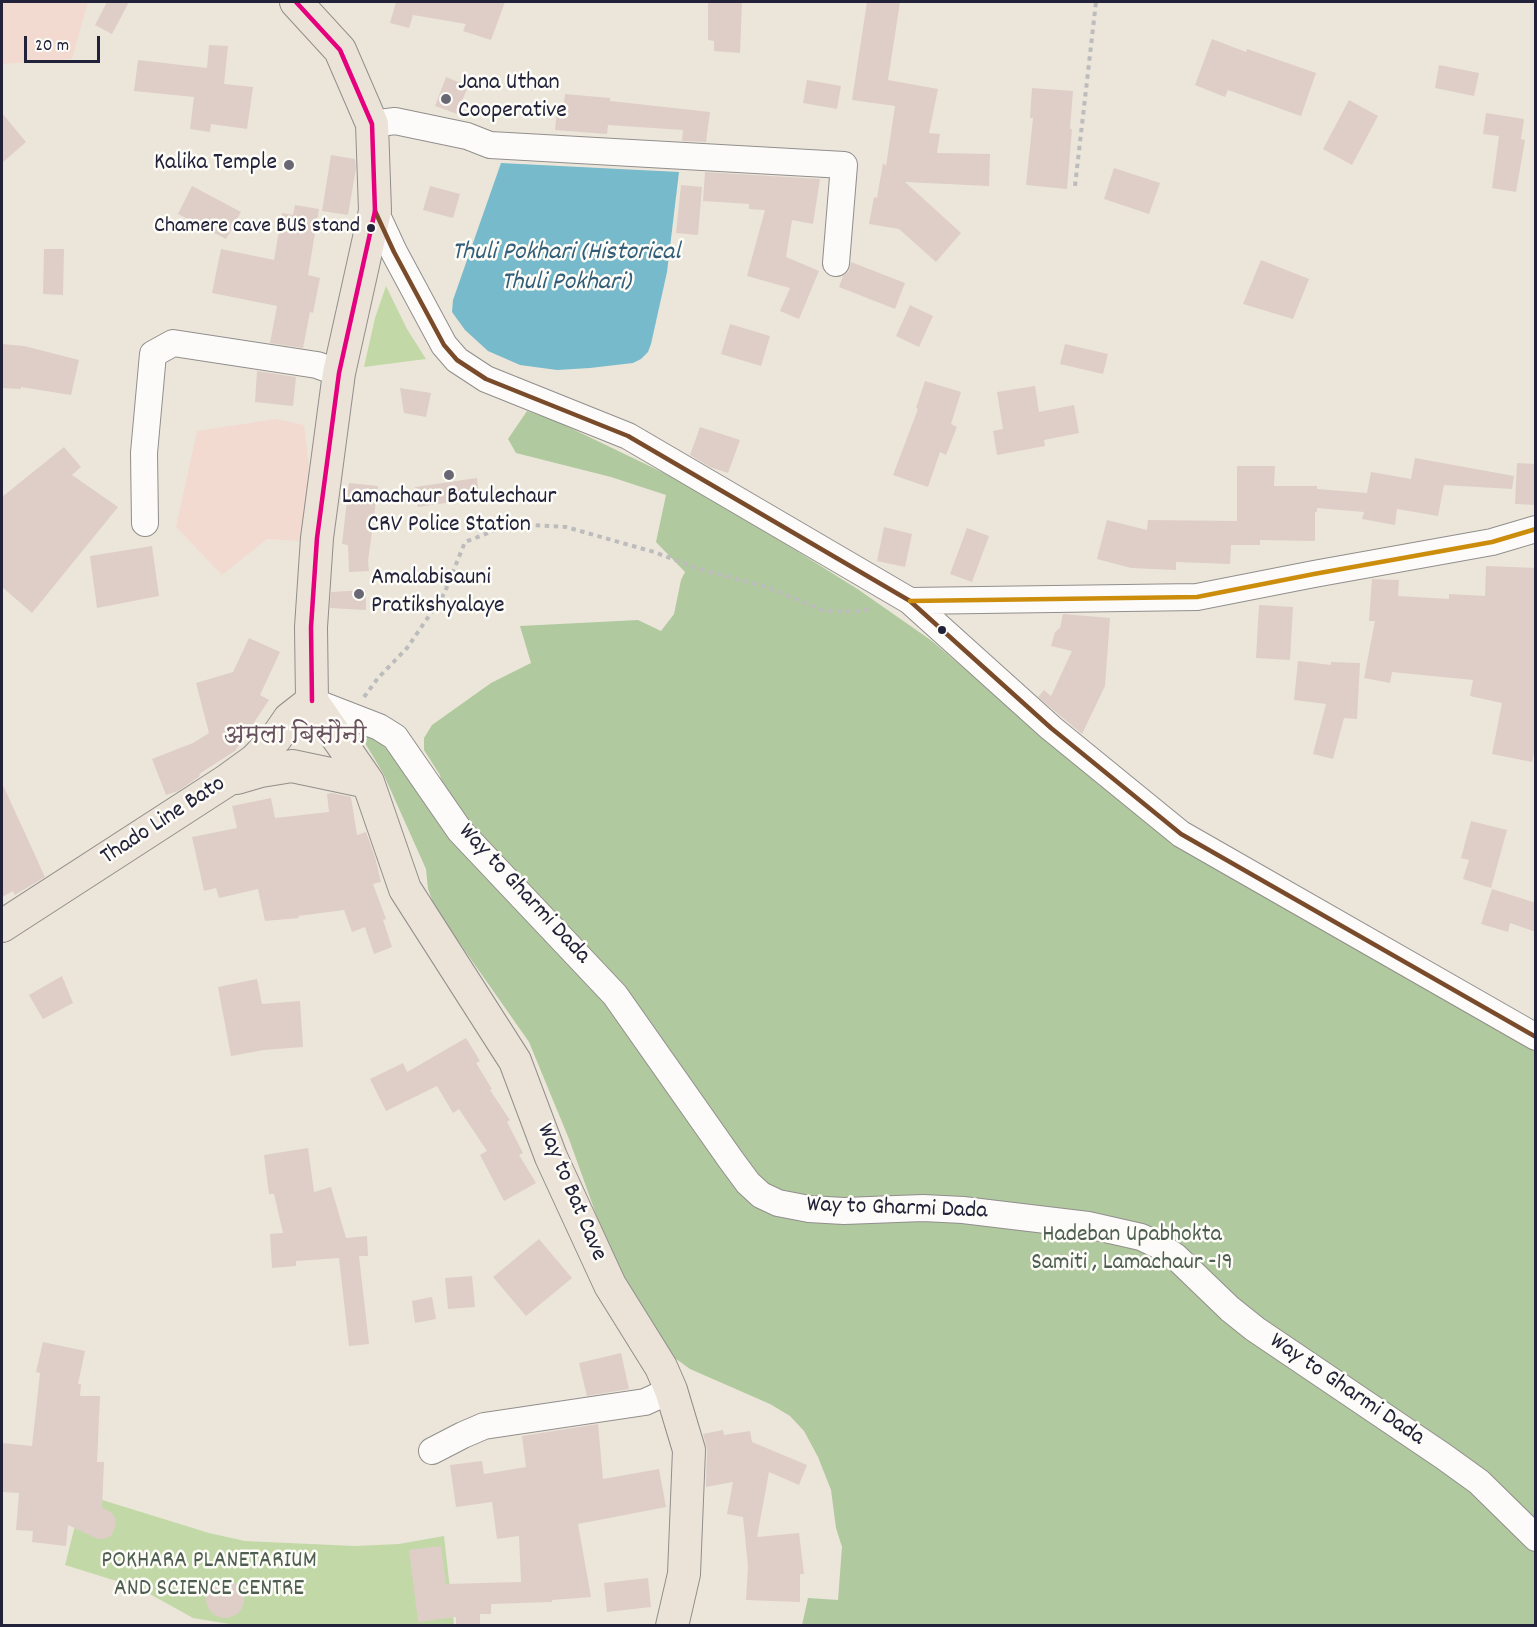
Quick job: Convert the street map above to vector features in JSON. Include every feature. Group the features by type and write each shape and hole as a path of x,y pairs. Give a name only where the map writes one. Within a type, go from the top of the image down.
{"main road":[{"path":"296,2 340,50 372,124 375,211 339,373 317,538 311,627 312,700"},
{"name":"Thado Line Bato","path":"2,926 255,760 276,738 289,719 312,700"},
{"name":"Way to Bat Cave","path":"312,700 368,782 405,889 515,1061 551,1157 605,1275 660,1367 671,1390 689,1450 684,1574 672,1626"},
{"path":"225,781 261,771 292,766 368,782"}],"street":[{"path":"372,124 395,121 467,136 490,145 844,165 836,262"},
{"path":"375,211 394,252 444,345 458,360 486,379 628,436 910,601 1051,728 1181,834 1536,1037"},
{"path":"145,524 144,453 153,354 173,344 316,365 339,373"},
{"path":"910,601 1197,597 1314,573 1492,542 1536,529"},
{"name":"Way to Gharmi Dada","path":"312,700 379,727 395,737 460,831 615,995 731,1160 748,1183 761,1195 778,1203 809,1209 963,1210 1088,1226 1141,1237 1176,1257 1230,1309 1255,1329 1479,1482 1536,1538"},
{"path":"432,1451 484,1426 645,1402 671,1390"}],"path":[{"path":"1075,186 1096,2"},
{"path":"350,717 378,678 407,648 444,594 465,542 511,524 566,527 621,542 699,569 767,587 824,611 859,611 910,601"}],"shaded area":[{"path":"2,2 88,2 72,59 2,64"},
{"path":"276,419 304,425 310,475 301,541 267,539 222,575 176,527 197,431"}],"green space":[{"path":"386,286 407,329 426,359 364,367 375,318"},
{"name":"Hadeban Upabhokta Samiti , Lamachaur -19","path":"527,411 558,422 716,498 859,590 932,641 1179,848 1447,998 1535,1052 1535,1625 802,1625 808,1598 838,1600 842,1547 836,1528 831,1490 818,1457 804,1431 790,1416 770,1404 690,1369 672,1356 647,1325 611,1256 569,1139 529,1042 435,908 428,889 426,869 383,773 359,733 370,733 381,742 441,821 445,803 440,775 424,750 424,738 432,725 491,683 531,663 520,626 638,620 661,631 674,614 681,580 685,572 656,542 666,495 611,477 516,453 508,439"},
{"name":"POKHARA PLANETARIUM AND SCIENCE CENTRE","path":"83,1494 209,1533 245,1541 355,1546 399,1544 444,1536 454,1625 235,1625 193,1618 139,1588 65,1565"}],"water":[{"name":"Thuli Pokhari (Historical Thuli Pokhari)","path":"501,163 679,172 667,272 651,344 648,352 641,359 633,363 557,370 520,365 488,351 465,330 452,312 453,300"}],"building":[{"path":"107,2 129,2 112,34 95,25"},
{"path":"396,2 505,2 491,40 463,31 466,24 413,15 409,28 390,23"},
{"path":"708,2 742,2 740,53 714,51 714,41 708,40"},
{"path":"867,2 900,2 888,80 938,89 929,133 940,134 937,153 990,154 989,186 905,182 961,233 936,262 899,229 869,224 874,197 877,198 883,163 886,166 895,106 852,100"},
{"path":"1212,39 1316,73 1301,116 1228,90 1225,97 1195,85"},
{"path":"209,45 228,46 224,84 253,87 247,129 211,124 210,132 190,129 194,97 134,91 138,60 207,68"},
{"path":"1439,65 1479,73 1474,96 1435,88"},
{"path":"446,77 468,86 457,114 435,106"},
{"path":"807,80 841,86 837,109 803,103"},
{"path":"1032,88 1073,91 1067,189 1026,185 1033,118 1030,118"},
{"path":"565,94 710,112 706,142 682,141 683,130 608,125 607,134 555,130 557,110 563,111"},
{"path":"1349,100 1378,116 1352,165 1323,149"},
{"path":"2,113 26,142 2,163"},
{"path":"1486,113 1524,119 1521,139 1525,140 1516,192 1492,188 1499,136 1483,134"},
{"path":"331,155 355,159 356,168 348,215 322,211"},
{"path":"1114,168 1160,183 1149,214 1104,199"},
{"path":"705,172 820,179 813,224 792,220 786,257 819,271 799,319 780,311 790,288 747,276 765,210 749,209 749,204 703,201"},
{"path":"681,185 702,187 698,235 676,233"},
{"path":"192,186 241,212 226,239 178,214"},
{"path":"430,186 460,194 453,218 423,210"},
{"path":"295,205 319,209 308,275 320,278 303,348 270,343 277,306 212,293 221,249 274,260 282,213 293,215"},
{"path":"44,249 64,249 63,295 43,294"},
{"path":"1261,260 1309,279 1293,319 1243,304"},
{"path":"851,262 905,283 895,309 839,287 843,276 849,271"},
{"path":"910,305 933,316 919,347 896,336"},
{"path":"730,324 770,336 761,366 721,354"},
{"path":"2,344 24,346 79,360 71,395 21,387 21,389 2,388"},
{"path":"1065,344 1108,354 1103,374 1060,364"},
{"path":"257,371 296,377 293,406 255,402"},
{"path":"925,381 961,392 951,424 957,427 946,455 940,452 928,487 893,475 918,409 916,408"},
{"path":"1035,386 1039,412 1074,405 1079,433 1044,440 1045,446 997,455 993,431 1003,429 997,392"},
{"path":"400,388 431,393 426,417 404,413"},
{"path":"700,427 740,440 728,473 710,467 690,455"},
{"path":"64,447 81,467 72,475 118,507 32,613 2,587 2,497"},
{"path":"1415,458 1514,476 1512,489 1444,485 1438,516 1397,509 1395,525 1362,519 1364,512 1317,508 1315,541 1260,540 1260,545 1231,545 1230,564 1176,562 1176,570 1131,568 1097,559 1107,520 1147,530 1148,520 1237,521 1237,466 1275,466 1274,486 1317,486 1317,489 1367,493 1371,472 1411,479"},
{"path":"1517,463 1536,464 1536,505 1515,504"},
{"path":"477,478 479,498 418,507 415,487"},
{"path":"349,483 378,486 368,561 369,571 349,572 348,545 342,544"},
{"path":"884,527 912,534 905,567 877,561"},
{"path":"967,528 989,536 972,582 950,574"},
{"path":"152,546 159,596 97,608 90,556"},
{"path":"1486,566 1536,568 1536,744 1532,762 1492,754 1502,703 1470,696 1473,680 1392,672 1390,683 1364,678 1375,621 1369,621 1372,579 1399,580 1398,596 1449,599 1449,594 1485,596"},
{"path":"366,590 366,610 330,608 331,592"},
{"path":"1259,605 1293,607 1290,660 1256,658"},
{"path":"1063,614 1110,618 1105,686 1082,734 1038,697 1044,690 1051,696 1072,651 1051,646 1055,632 1060,628"},
{"path":"249,638 280,652 260,695 269,700 235,751 199,774 200,776 178,791 166,795 152,759 193,743 209,733 196,683 233,672"},
{"path":"1298,661 1331,665 1331,662 1360,663 1357,719 1344,718 1333,759 1313,754 1326,704 1294,700"},
{"path":"2,783 45,877 15,895 13,891 2,897"},
{"path":"327,794 351,797 357,835 366,832 375,857 381,882 373,884 386,919 383,920 392,947 374,954 365,927 352,932 344,910 265,921 258,889 219,898 216,888 204,891 192,837 237,828 232,806 271,798 275,818 329,812"},
{"path":"1471,821 1507,830 1491,888 1463,879 1469,860 1461,858"},
{"path":"1492,889 1536,903 1536,932 1510,923 1508,932 1481,924"},
{"path":"62,976 73,1003 43,1019 29,995"},
{"path":"257,979 262,1004 300,1001 303,1047 264,1050 231,1056 218,987"},
{"path":"466,1038 480,1061 476,1063 492,1089 490,1090 510,1120 507,1122 523,1153 519,1155 536,1183 504,1201 480,1155 487,1151 459,1109 453,1113 437,1086 386,1111 370,1079 403,1063 407,1072"},
{"path":"308,1148 314,1192 331,1187 346,1238 367,1236 368,1256 359,1256 369,1344 349,1346 339,1258 296,1261 296,1266 272,1268 270,1234 283,1233 274,1194 269,1194 264,1155"},
{"path":"539,1239 572,1278 526,1316 493,1277"},
{"path":"472,1276 475,1307 448,1309 445,1278"},
{"path":"432,1297 436,1319 415,1323 412,1301"},
{"path":"43,1342 85,1351 78,1384 81,1384 80,1396 100,1396 97,1462 104,1462 102,1508 111,1512 116,1525 111,1536 104,1539 98,1539 68,1525 66,1546 32,1542 33,1531 16,1530 19,1493 2,1492 2,1443 32,1446 40,1373 36,1372"},
{"path":"621,1353 629,1389 587,1396 579,1363"},
{"path":"598,1424 603,1479 659,1469 666,1507 578,1524 591,1597 552,1600 552,1602 491,1604 491,1614 480,1614 480,1626 456,1626 456,1617 418,1622 409,1550 441,1546 446,1584 521,1582 519,1536 497,1539 492,1502 456,1507 450,1465 482,1461 484,1474 526,1467 522,1436"},
{"path":"723,1430 724,1435 750,1431 752,1442 807,1465 799,1485 769,1472 757,1537 799,1533 804,1574 800,1574 800,1602 746,1600 748,1566 743,1517 727,1514 733,1482 706,1487 707,1450 703,1434"},
{"path":"648,1578 651,1607 607,1612 604,1583"},
{"path":"225,1580 238,1586 244,1599 238,1612 225,1618 212,1612 206,1599 212,1586"}],"transit line":[{"path":"296,2 340,50 372,124 375,211 339,373 317,538 311,627 312,701"},
{"path":"375,211 394,252 444,345 457,360 486,379 628,436 910,601 1051,728 1181,834 1536,1037"},
{"path":"910,601 1197,597 1492,542 1536,529"}],"place":[{"name":"Jana Uthan Cooperative","path":"446,99"},
{"name":"Kalika Temple","path":"289,165"},
{"name":"Chamere cave BUS stand","path":"371,228"},
{"name":"Lamachaur Batulechaur CRV Police Station","path":"449,475"},
{"name":"Amalabisauni Pratikshyalaye","path":"359,594"}],"district":[{"name":"अमला बिसौनी","path":"295,738"}]}
